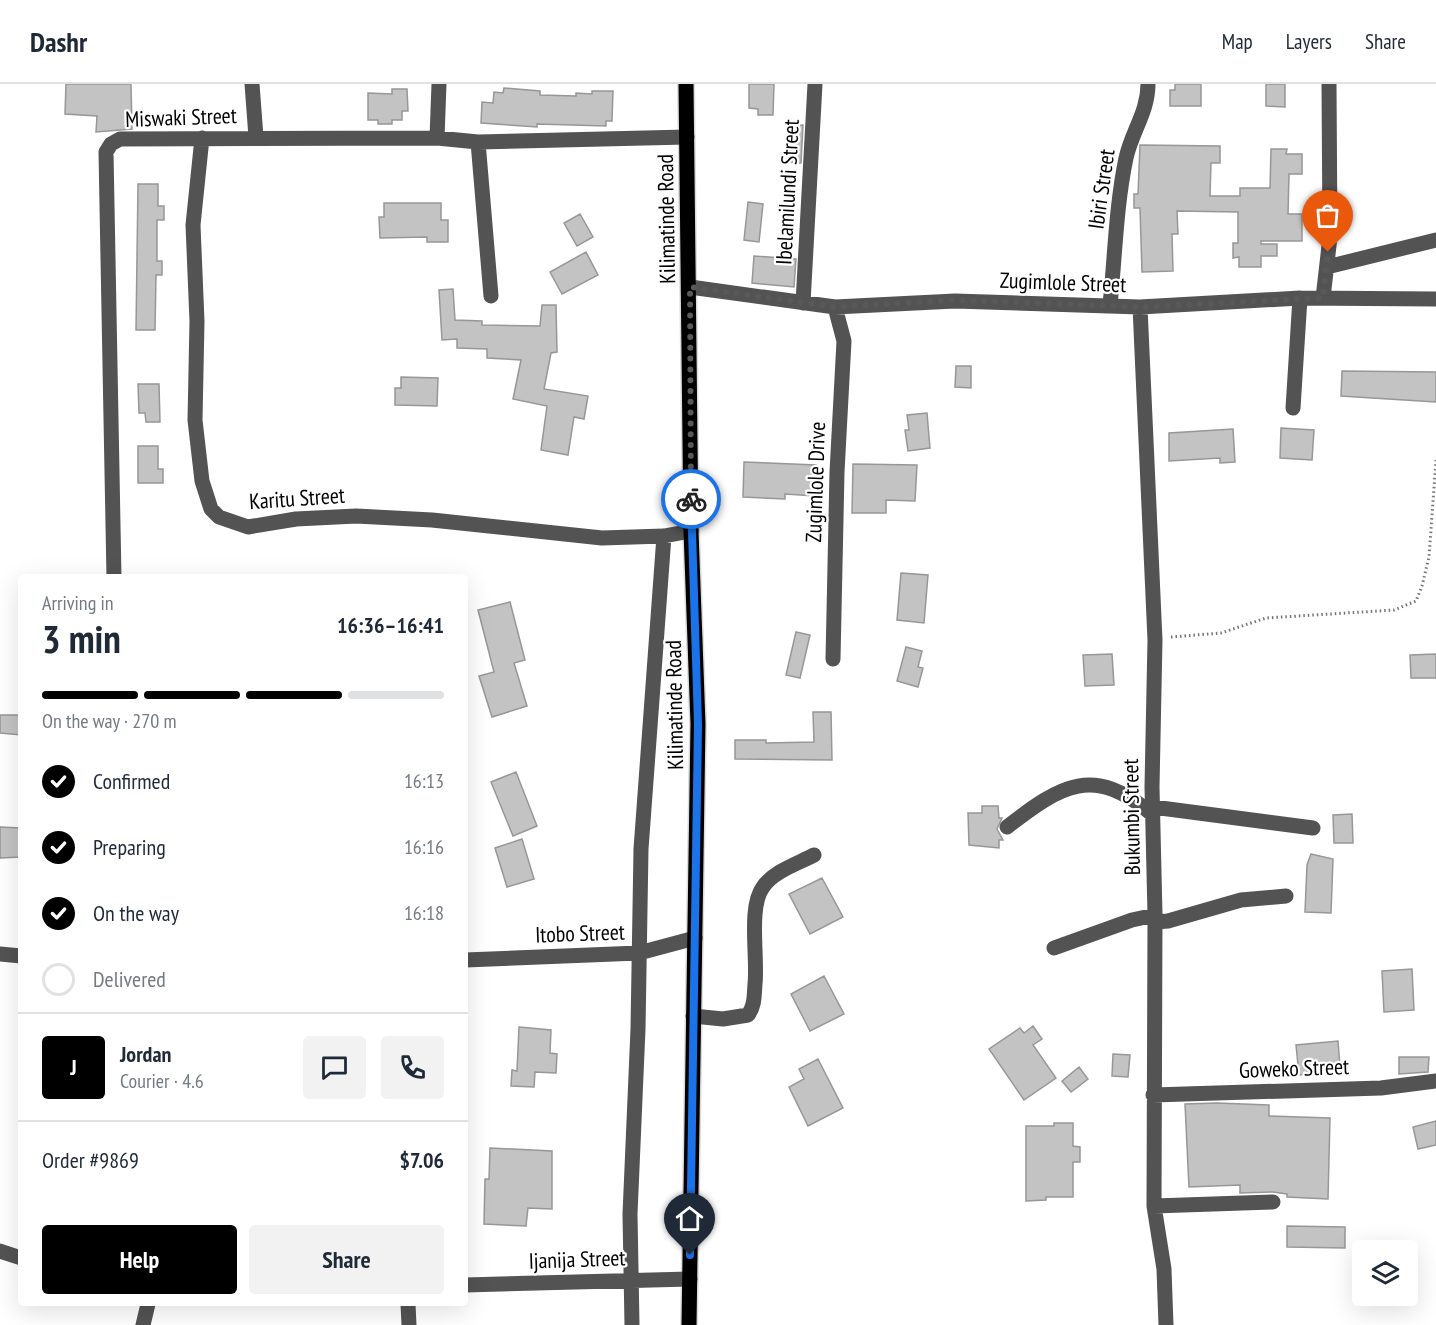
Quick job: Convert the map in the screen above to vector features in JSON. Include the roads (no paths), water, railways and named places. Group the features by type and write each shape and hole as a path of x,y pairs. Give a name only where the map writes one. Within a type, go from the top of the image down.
{"main road":[{"name":"Kilimatinde Road","path":"686,84 691,531 698,724 689,1325"}],"street":[{"path":"252,84 256,137"},
{"path":"437,138 439,84"},
{"name":"Ibelamilundi Street","path":"804,303 815,84"},
{"name":"Ibiri Street","path":"1110,304 1120,196 1126,158 1148,102 1148,84"},
{"path":"1323,298 1330,237 1329,84"},
{"name":"Miswaki Street","path":"114,574 106,152 111,144 120,139 256,137 437,138 478,142 687,137"},
{"name":"Karitu Street","path":"202,138 193,225 197,321 195,420 202,481 211,509 219,518 248,527 296,519 356,516 432,520 602,538 664,536 691,531"},
{"path":"478,142 491,296"},
{"path":"1327,267 1436,240"},
{"name":"Zugimlole Street","path":"690,287 835,307 955,300 1110,304 1140,307 1300,298 1436,299"},
{"path":"1293,408 1300,298"},
{"name":"Zugimlole Drive","path":"833,659 837,472 844,341 835,307"},
{"name":"Bukumbi Street","path":"1140,307 1155,640 1154,1206 1164,1269 1166,1325"},
{"path":"632,1325 633,1279 630,1214 641,849 664,536"},
{"path":"1007,827 1049,796 1071,786 1089,784 1129,797 1153,811 1313,828"},
{"path":"693,1016 723,1019 748,1015 753,1007 756,975 756,902 762,887 778,873 814,855"},
{"path":"1054,948 1132,920 1155,918 1168,921 1241,900 1286,896"},
{"name":"Itobo Street","path":"468,960 639,953 695,938"},
{"path":"0,954 18,956"},
{"name":"Goweko Street","path":"1153,1095 1381,1088 1436,1081"},
{"path":"1154,1206 1273,1202"},
{"path":"0,1251 18,1257"},
{"name":"Ijanija Street","path":"468,1285 690,1279"},
{"path":"143,1325 148,1306"},
{"path":"408,1306 409,1325"}]}
